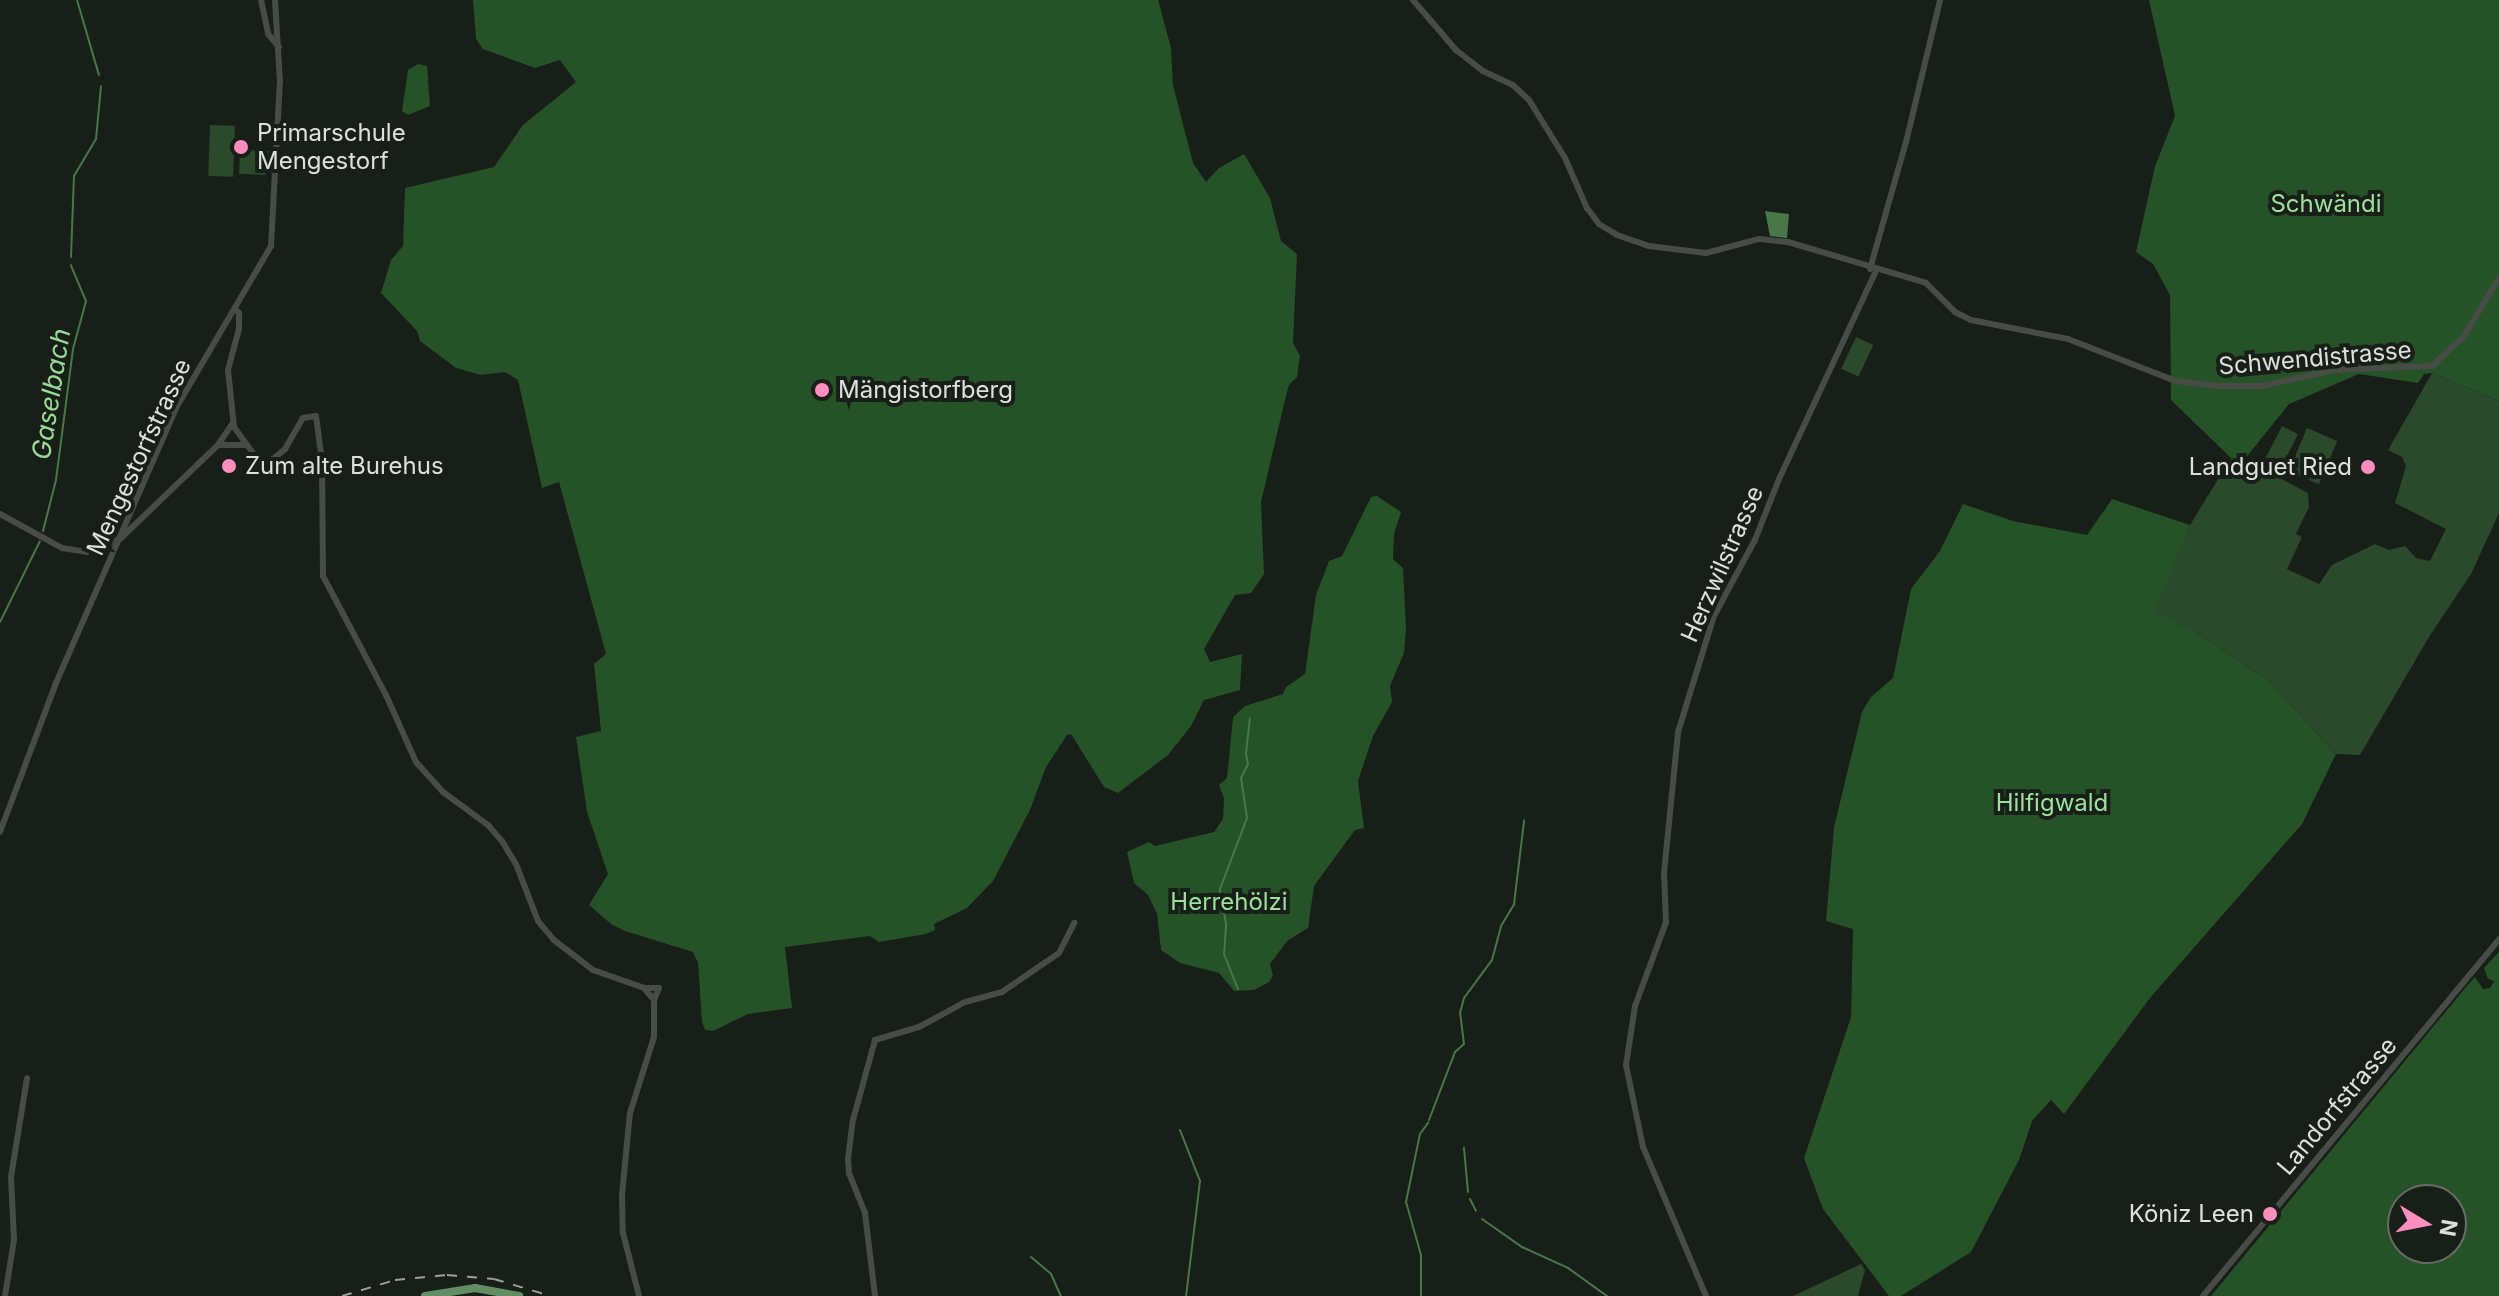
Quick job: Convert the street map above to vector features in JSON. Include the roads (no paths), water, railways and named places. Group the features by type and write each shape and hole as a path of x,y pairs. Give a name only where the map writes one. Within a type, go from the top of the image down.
{"main road":[{"path":"425,1296 475,1288 519,1296"}],"street":[{"path":"261,0 268,34 279,47"},
{"name":"Mengestorfstrasse","path":"0,832 56,683 183,394 263,264 273,241 279,47 275,0"},
{"name":"Schwendistrasse","path":"1413,0 1456,50 1483,71 1513,85 1529,100 1565,158 1593,217 1617,235 1663,249 1693,253 1718,252 1759,239 1777,240 1926,283 1955,312 1971,320 2068,339 2182,382 2227,387 2262,386 2334,370 2432,366 2464,336 2499,278"},
{"name":"Herzwilstrasse","path":"1706,1296 1643,1147 1626,1065 1635,1006 1666,922 1664,873 1678,732 1714,616 1755,540 1779,479 1873,270 1940,0"},
{"path":"235,309 239,313 239,329 228,370 233,423 244,445 259,461 271,462 285,449 303,418 316,416 322,461 323,576 382,686 416,762 443,792 488,825 502,841 516,864 538,921 554,940 593,970 644,988 659,988 654,1000 654,1037 628,1125 622,1194 623,1233 639,1296"},
{"path":"0,514 71,552 87,552 121,538 218,445 233,423"},
{"path":"218,445 244,445"},
{"path":"875,1296 865,1213 850,1177 848,1159 853,1120 875,1040 919,1027 965,1002 1002,992 1059,953 1074,923"},
{"name":"Landorfstrasse","path":"2203,1296 2499,939"},
{"path":"5,1296 14,1240 11,1177 27,1078"}],"waterway":[{"name":"Gaselbach","path":"77,0 99,75"},
{"name":"Gaselbach","path":"71,257 74,176 96,139 101,86"},
{"name":"Gaselbach","path":"43,531 56,480 73,349 86,301 71,265"},
{"name":"Gaselbach","path":"0,622 40,541"},
{"path":"1238,989 1224,955 1226,924 1220,889 1247,818 1241,778 1248,764 1246,754 1250,718"},
{"path":"1429,1120 1455,1052 1464,1044 1460,1013 1464,998 1492,960 1501,926 1514,904 1524,821"},
{"path":"1421,1296 1421,1255 1406,1202 1420,1134 1428,1123"},
{"path":"1180,1130 1200,1181 1186,1296"},
{"path":"1464,1148 1468,1192"},
{"path":"1470,1199 1476,1211"},
{"path":"1482,1219 1522,1247 1568,1268 1607,1296"},
{"path":"1031,1257 1051,1274 1061,1296"}],"railway":[{"path":"342,1296 395,1280 447,1275 494,1279 551,1296"}],"place":[{"name":"Primarschule Mengestorf","path":"241,147"},
{"name":"Mängistorfberg","path":"822,390"},
{"name":"Zum alte Burehus","path":"229,466"},
{"name":"Landguet Ried","path":"2368,467"},
{"name":"Köniz Leen","path":"2270,1214"}],"park label":[{"name":"Schwändi","path":"2326,204"},
{"name":"Hilfigwald","path":"2052,803"},
{"name":"Herrehölzi","path":"1229,902"}]}
